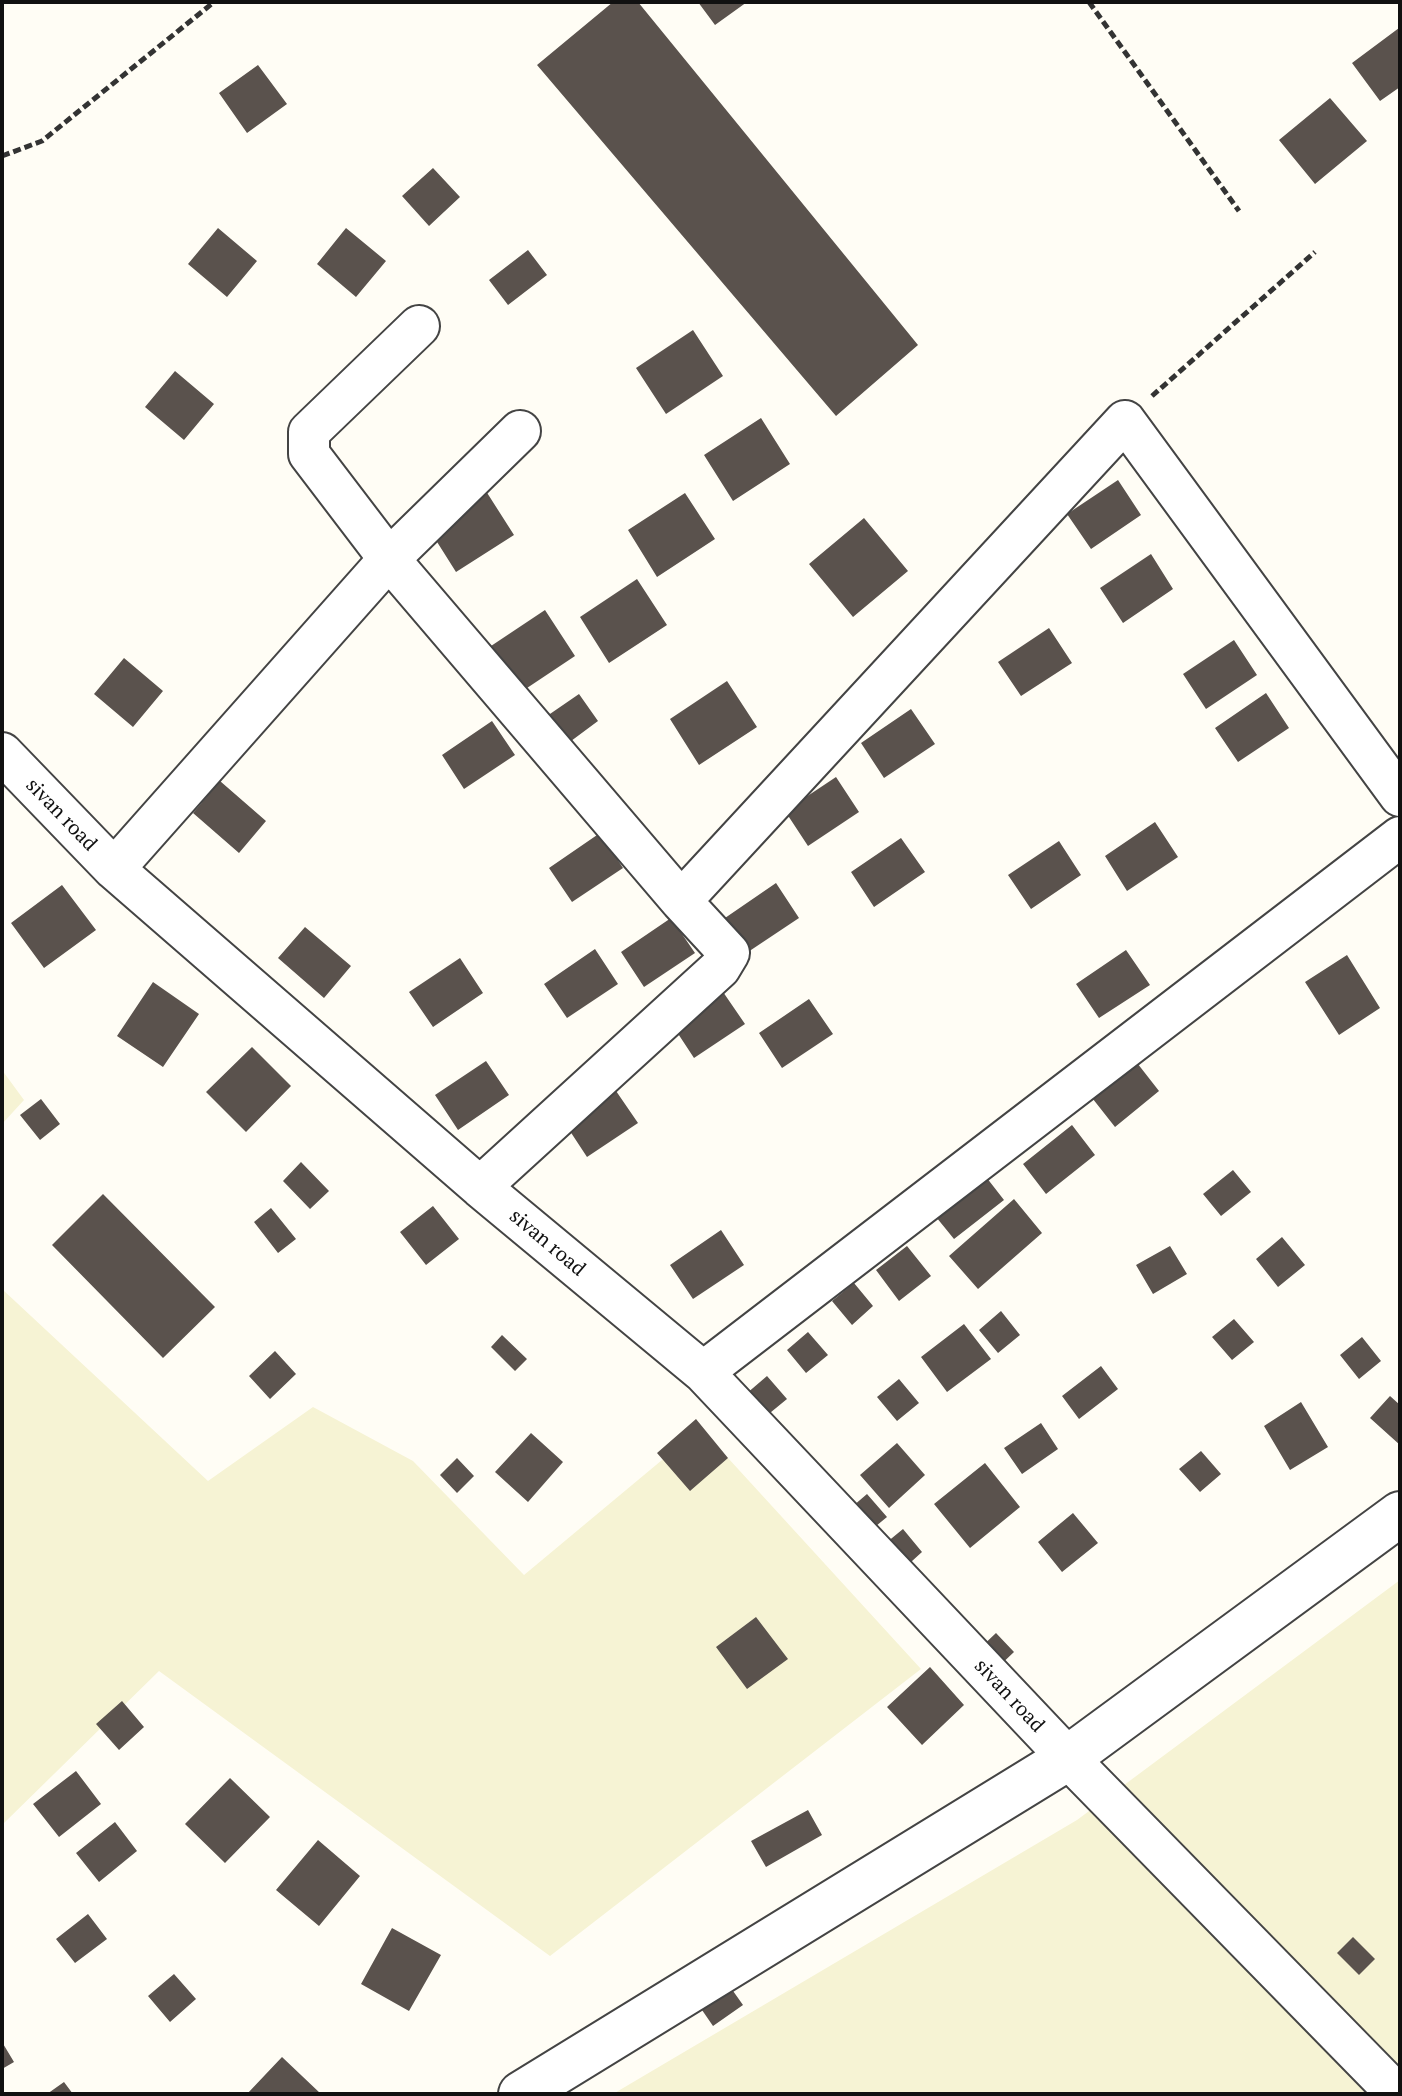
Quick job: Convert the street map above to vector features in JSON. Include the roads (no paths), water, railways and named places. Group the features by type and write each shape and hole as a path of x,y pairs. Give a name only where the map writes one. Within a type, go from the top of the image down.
{"street":[{"path":"419,326 309,432 309,454 389,559 729,953 720,968 480,1187"},
{"path":"681,901 1125,421 1400,796"},
{"path":"114,869 389,559 520,431"},
{"name":"sivan road","path":"2,753 114,869 480,1187 703,1372 1068,1758 1397,2094"},
{"path":"703,1372 1400,837"},
{"path":"521,2094 1068,1758 1400,1514"}]}
